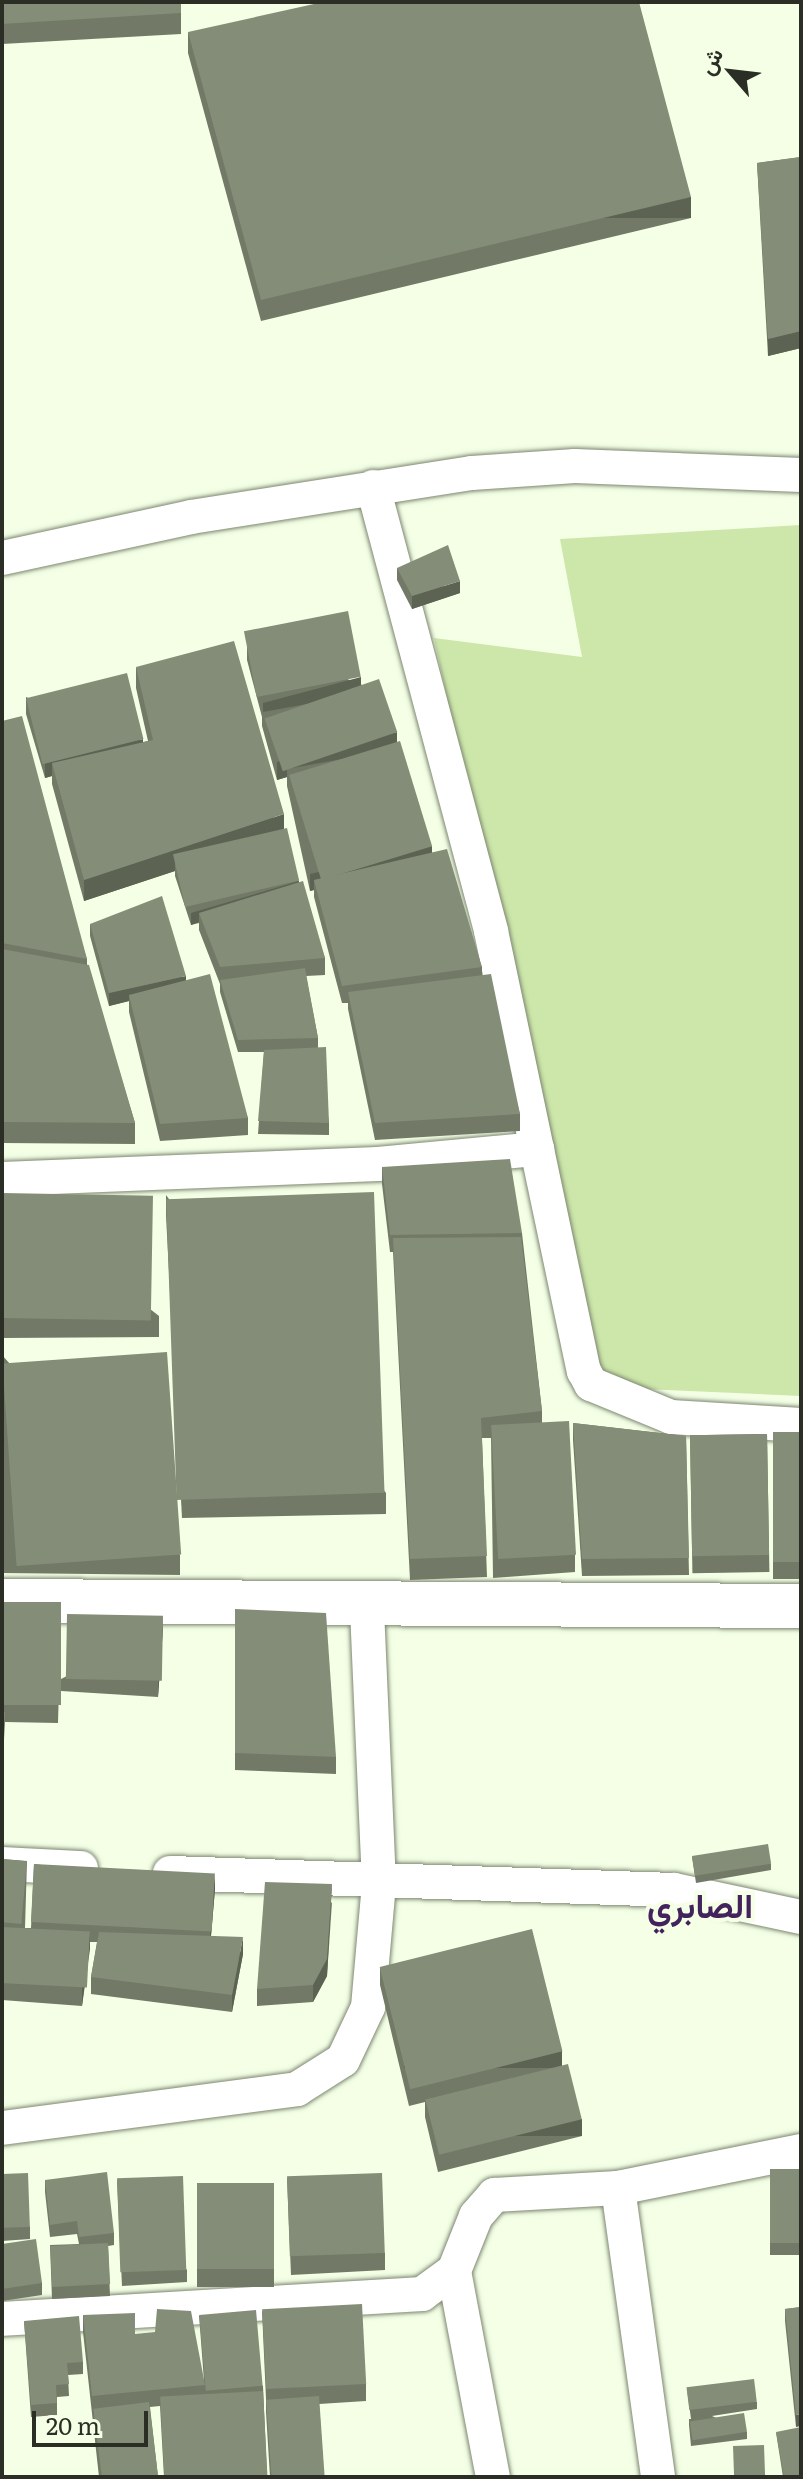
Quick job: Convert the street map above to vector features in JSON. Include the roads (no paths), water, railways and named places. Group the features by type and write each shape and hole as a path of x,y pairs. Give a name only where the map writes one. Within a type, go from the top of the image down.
{"street":[{"path":"2,558 373,487 575,466 801,475"},
{"path":"373,487 484,899 575,1339 591,1384 671,1417 801,1425"},
{"path":"2,1179 378,1164 537,1149"},
{"path":"2,1601 367,1606 801,1606"},
{"path":"2,2128 297,2089 323,2077 343,2060 368,2007 379,1884 367,1606"},
{"path":"2,1864 379,1884 674,1890 801,1917"},
{"path":"2,2319 389,2300 422,2294 454,2271 476,2216 494,2195 618,2188 801,2151"},
{"path":"618,2188 658,2477"},
{"path":"454,2271 493,2477"}],"district":[{"name":"الصابري","path":"700,1904"}]}
